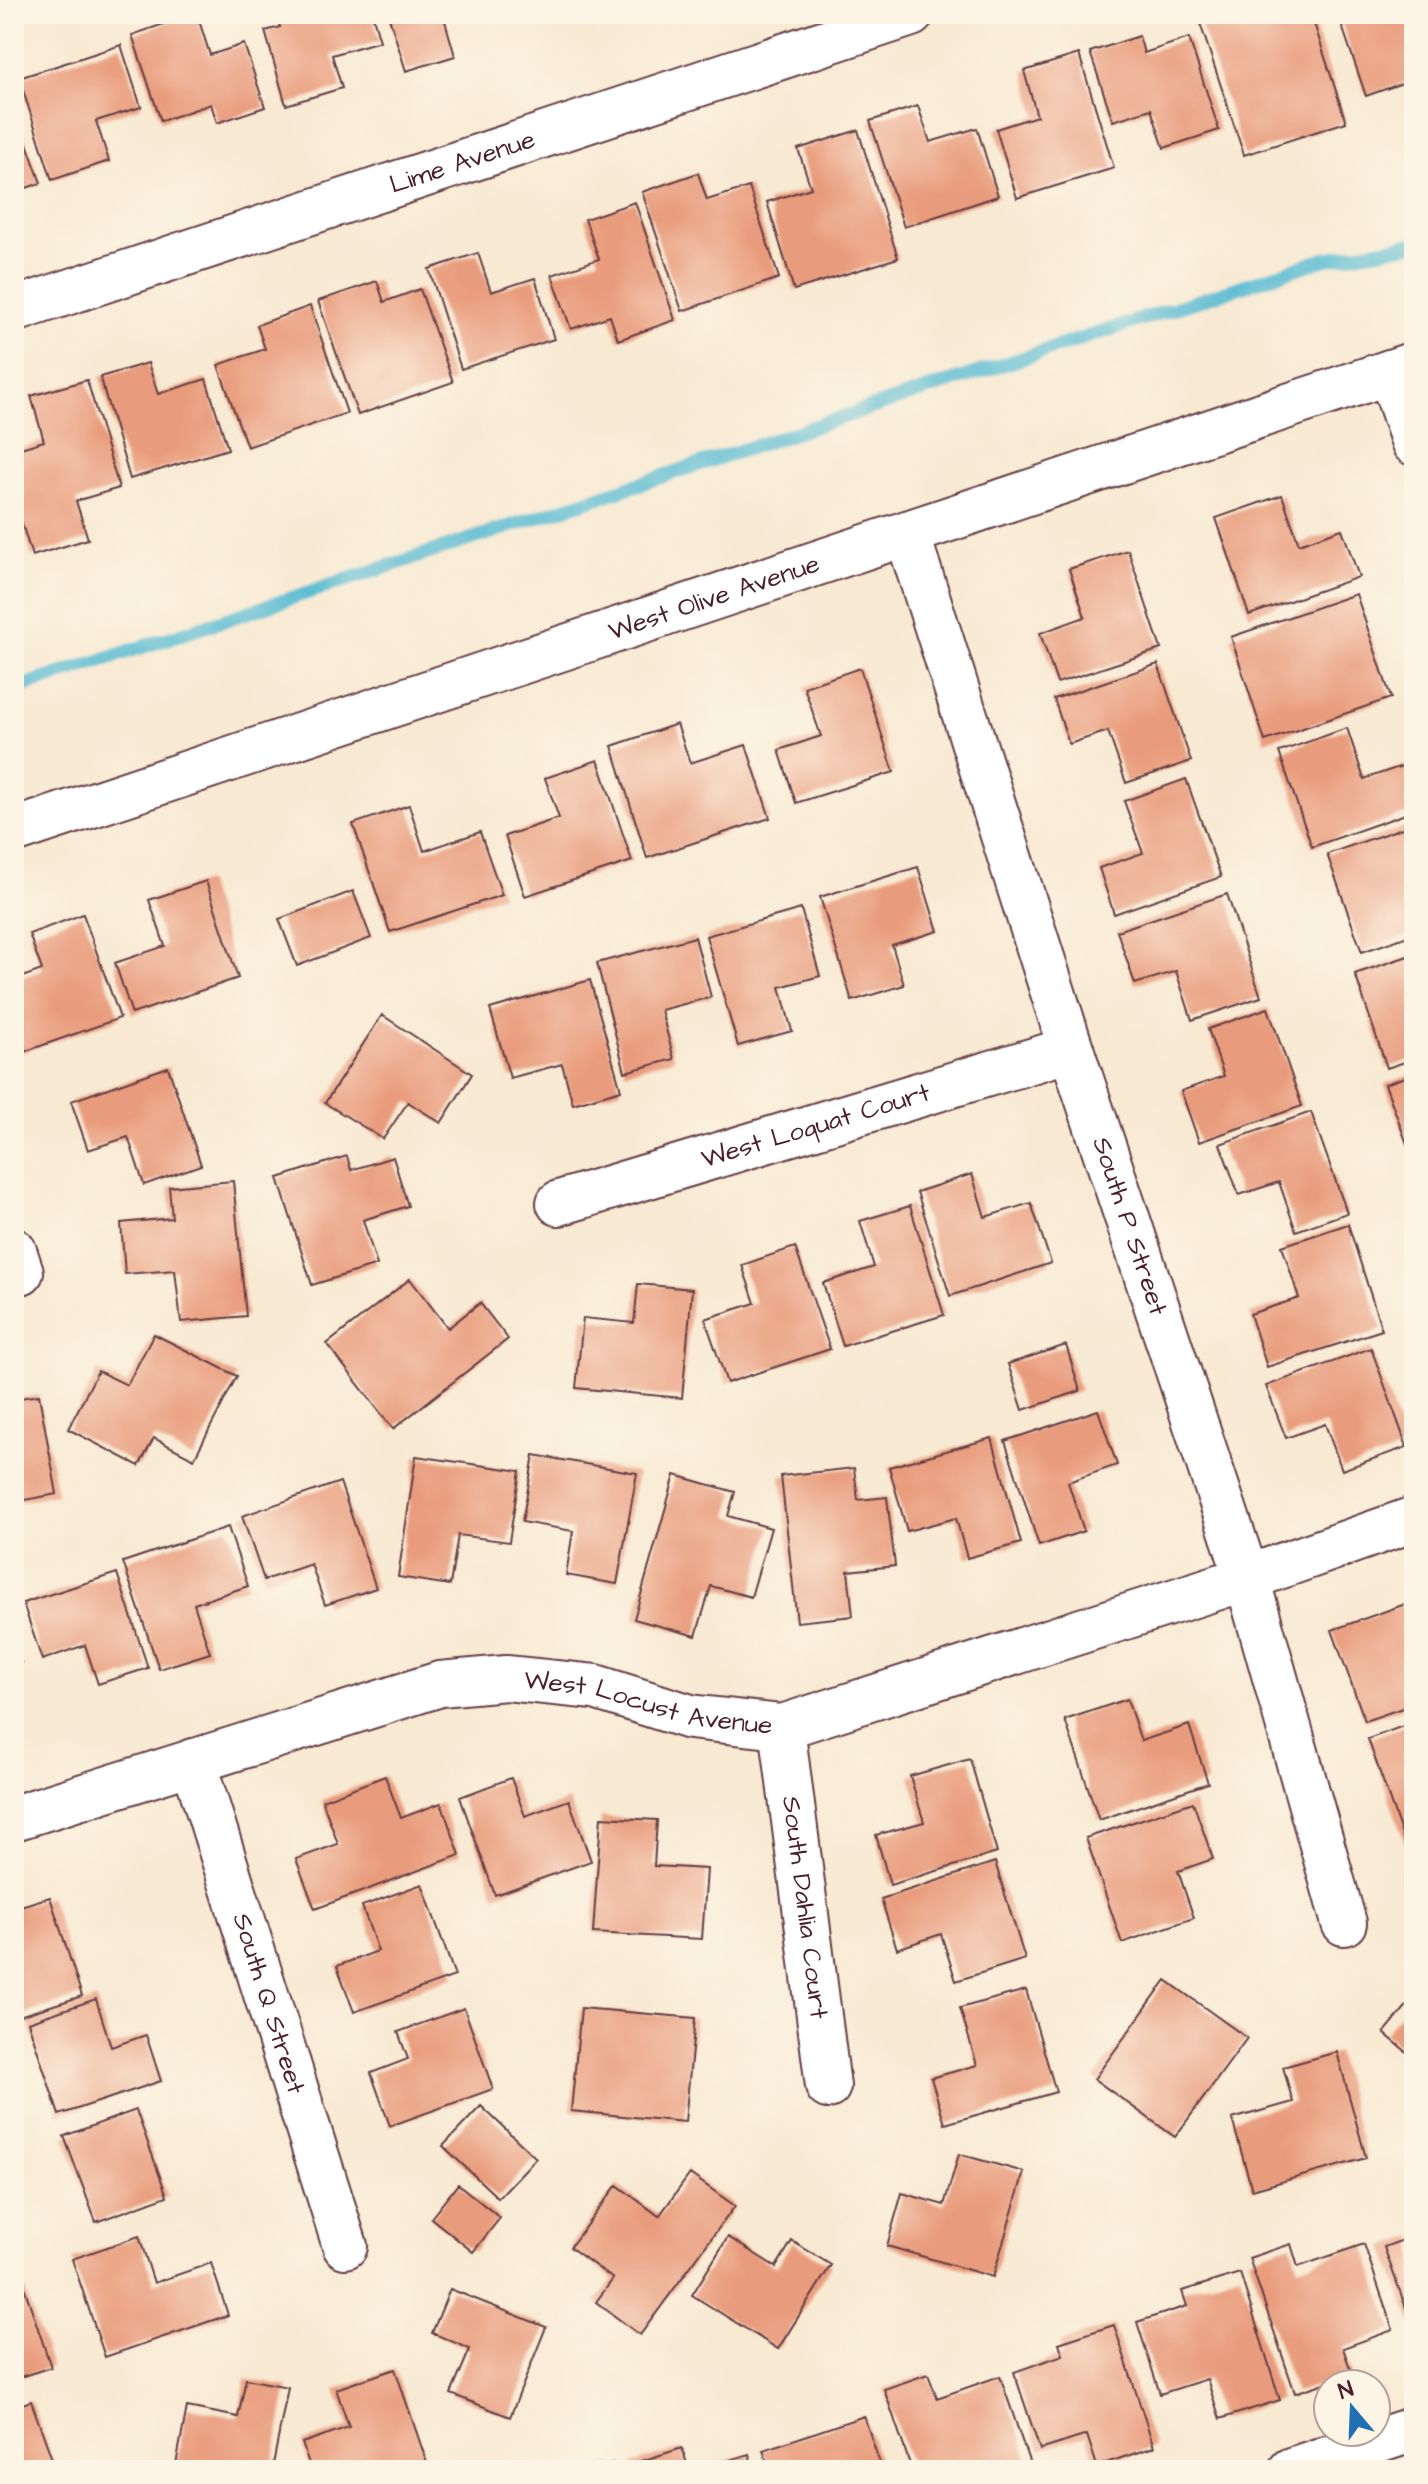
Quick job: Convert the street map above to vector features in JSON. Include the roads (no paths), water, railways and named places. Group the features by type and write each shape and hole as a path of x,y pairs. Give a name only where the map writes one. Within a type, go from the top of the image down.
{"street":[{"name":"Lime Avenue","path":"14,310 911,14"},
{"path":"1402,368 1414,443"},
{"name":"West Olive Avenue","path":"14,831 1402,368"},
{"name":"South P Street","path":"907,533 1071,1049 1247,1578 1344,1923"},
{"name":"West Loquat Court","path":"559,1203 1071,1049"},
{"name":"West Locust Avenue","path":"14,1818 440,1684 506,1678 595,1687 690,1717 782,1727 1247,1578 1414,1519"},
{"name":"South Dahlia Court","path":"782,1727 828,2086"},
{"name":"South Q Street","path":"193,1761 345,2246"},
{"path":"1291,2470 1414,2429"}],"waterway":[{"path":"14,689 1325,259 1414,244"}]}
